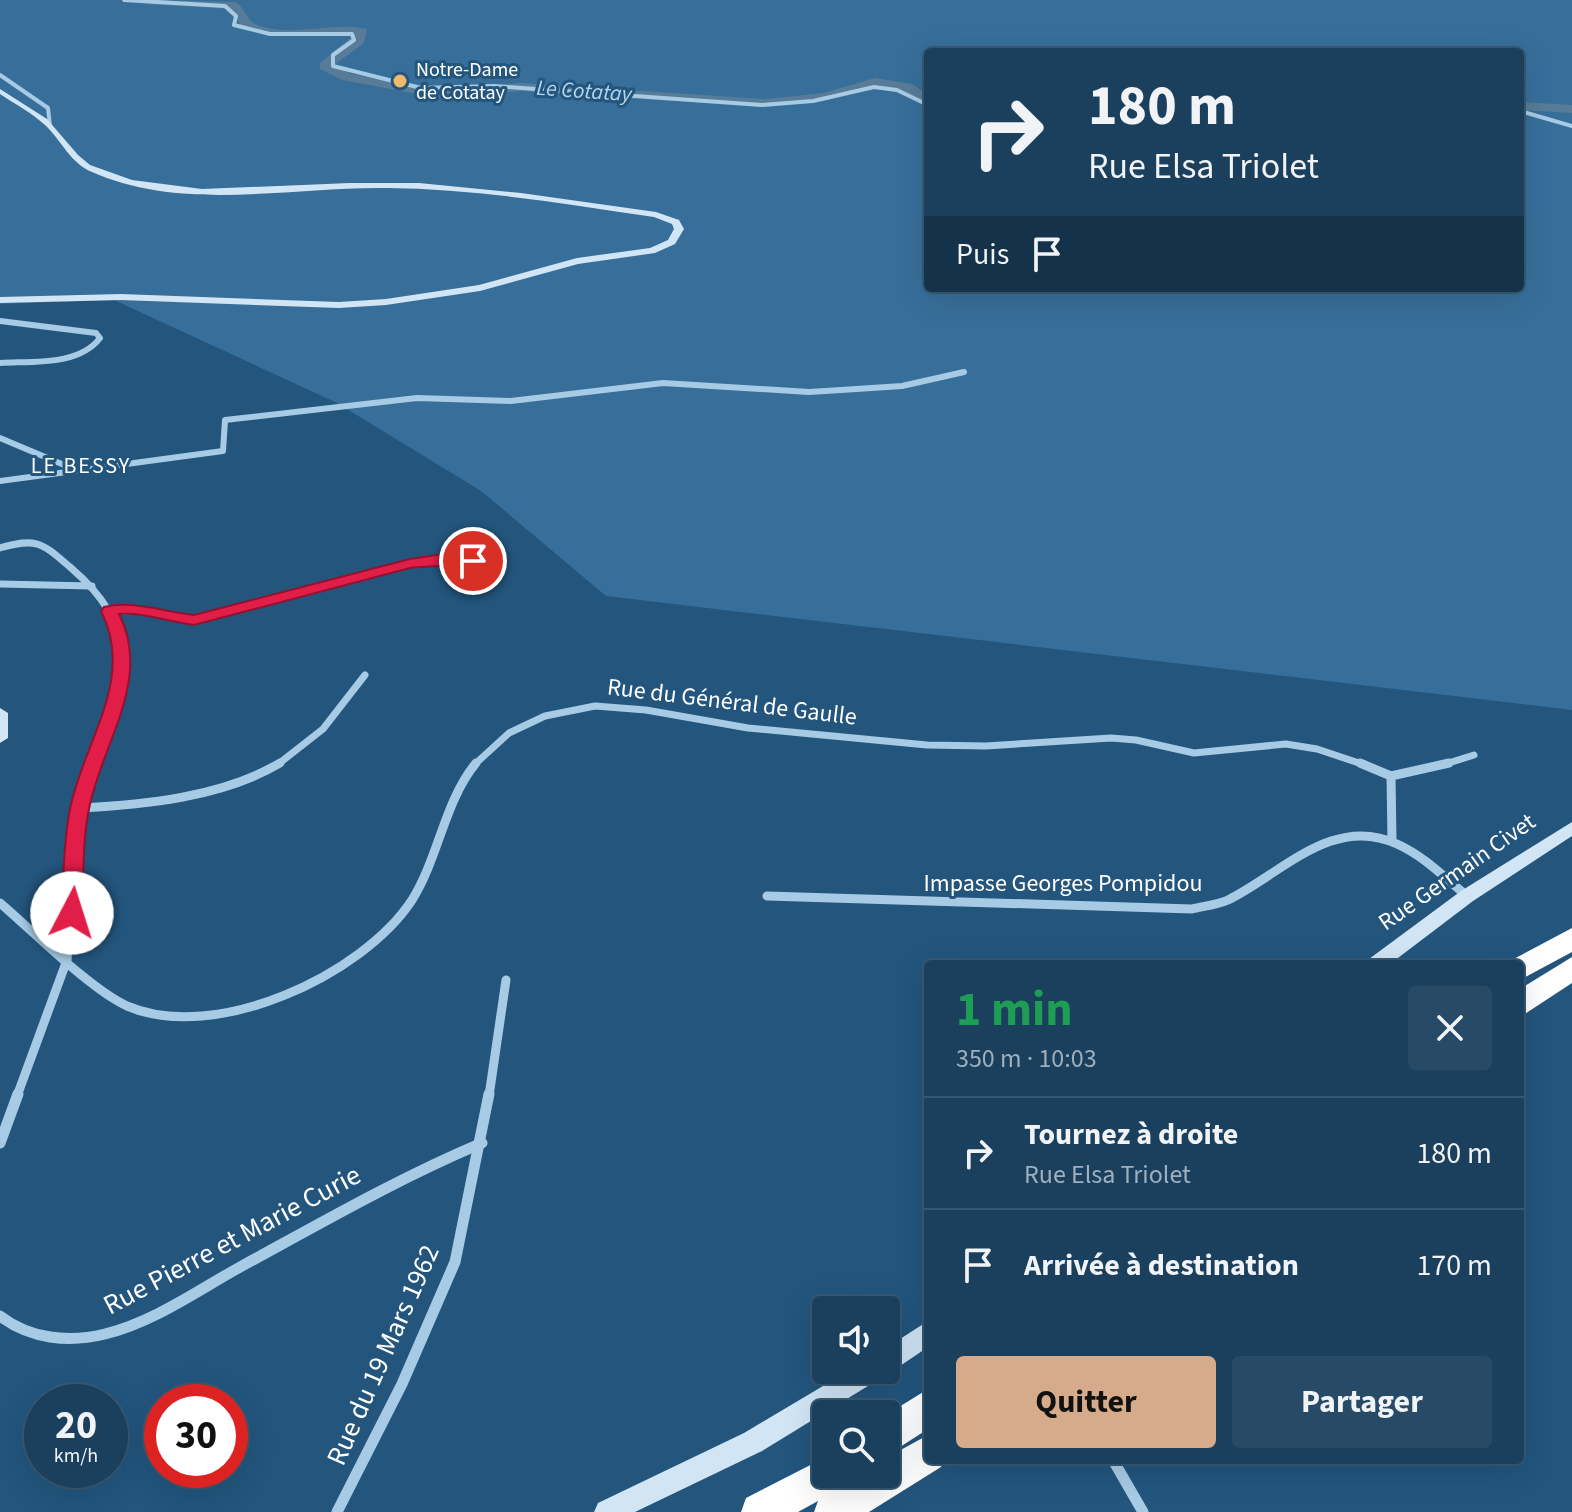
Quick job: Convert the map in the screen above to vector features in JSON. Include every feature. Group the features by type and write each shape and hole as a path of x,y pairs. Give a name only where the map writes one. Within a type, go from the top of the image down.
{"highway":[{"path":"1524,967 1572,939"},
{"path":"1524,1002 1572,968"},
{"path":"900,1427 924,1410"},
{"path":"833,1512 924,1456"},
{"path":"760,1512 812,1484"}],"street":[{"path":"124,0 225,6 236,16 234,25 259,33 352,34 354,40 332,59 333,66 346,72 421,88 502,86 762,105 826,99 874,87 897,90 924,103"},
{"path":"0,75 48,108 50,126"},
{"path":"0,91 50,126 67,151 94,171 151,186 208,190 385,185 445,188 656,215 676,222 679,229 672,242 652,251 577,261 480,288 386,302 339,305 121,297 0,300"},
{"path":"1524,112 1572,126"},
{"path":"0,321 82,329 96,333 100,338 97,345 85,353 69,357 0,363"},
{"path":"0,481 223,451 225,420 417,398 511,401 663,383 809,392 902,386 964,372"},
{"path":"0,438 77,471"},
{"path":"0,548 21,542 42,543 93,587 119,630 121,686 79,808 67,960 0,1143"},
{"path":"109,611 132,608 163,617 194,620 410,564 443,559 502,564"},
{"path":"0,584 93,587"},
{"path":"79,808 117,808 189,794 289,758 333,722 365,675"},
{"name":"Rue du Général de Gaulle","path":"0,903 67,960 90,985 133,1008 180,1016 229,1009 300,989 370,949 412,900 433,860 457,789 478,756 522,726 577,706 610,705 744,728 967,746 1119,738 1183,753 1205,753 1267,743 1285,744 1332,753 1391,776"},
{"path":"0,713 0,738"},
{"path":"1467,896 1392,841 1391,776 1416,773 1474,755"},
{"name":"Rue Germain Civet","path":"1381,960 1467,896 1572,828"},
{"name":"Impasse Georges Pompidou","path":"767,896 1192,909 1225,902 1308,847 1329,839 1392,841"},
{"name":"Rue du 19 Mars 1962","path":"337,1512 402,1384 455,1262 482,1143 506,980"},
{"name":"Rue Pierre et Marie Curie","path":"0,1316 8,1323 41,1335 76,1339 134,1325 425,1166 482,1143"},
{"path":"900,1352 924,1336"},
{"path":"607,1512 753,1442 850,1384"},
{"path":"1115,1464 1143,1512"}],"shaded area":[{"path":"0,0 1572,0 1572,710 606,596 481,491 337,403 114,300 0,304"}],"waterway":[{"name":"Le Cotatay","path":"145,0 235,6 246,25 260,30 349,29 363,32 359,40 325,66 347,77 434,93 521,87 765,103 825,97 875,82 907,87 924,99"},
{"name":"Le Cotatay","path":"1524,106 1572,109"}],"place":[{"name":"Notre-Dame de Cotatay","path":"400,81"}],"district":[{"name":"LE BESSY","path":"81,466"}],"route":[{"path":"72,913 79,808 121,686 119,630 109,611 132,608 163,617 194,620 410,564 443,559 473,561"}]}
